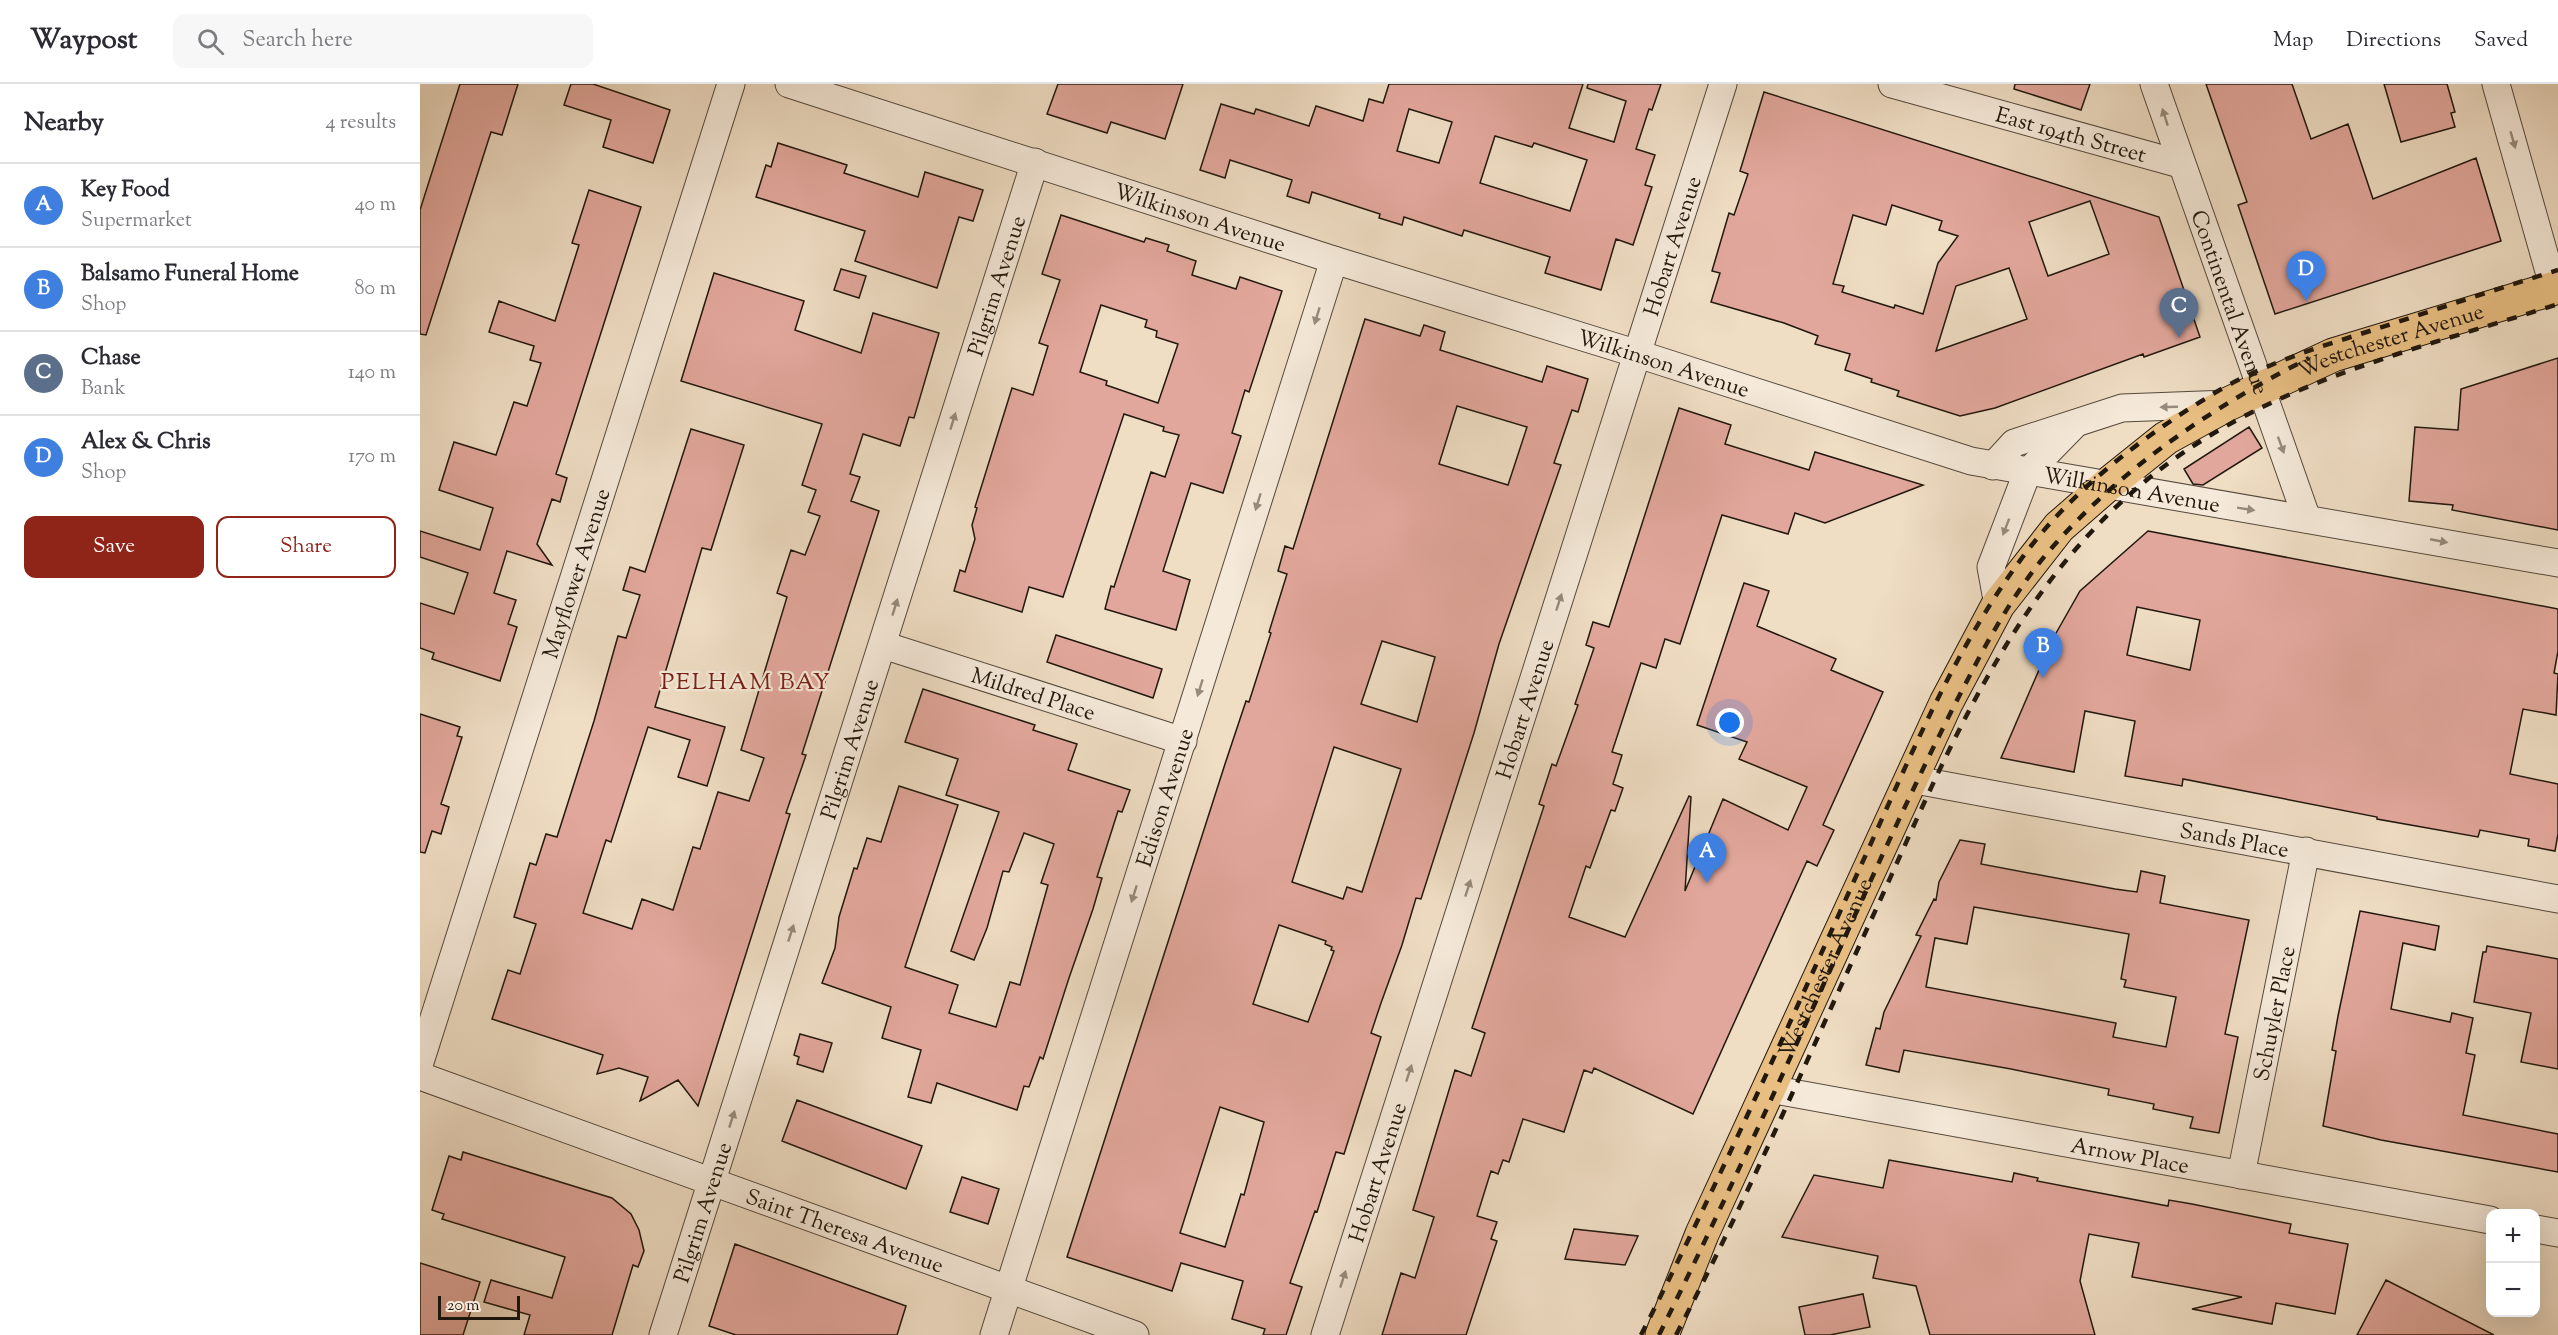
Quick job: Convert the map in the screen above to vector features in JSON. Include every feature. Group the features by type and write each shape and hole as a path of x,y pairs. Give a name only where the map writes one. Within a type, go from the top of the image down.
{"main road":[{"name":"Westchester Avenue","path":"1662,1335 1702,1234 1910,779 1979,637 1998,605 2059,527 2166,438 2228,404 2333,355 2556,288"}],"street":[{"name":"Mayflower Avenue","path":"420,1062 731,84"},
{"name":"Wilkinson Avenue","path":"789,84 1334,260 1638,354 1971,461 2027,473 2558,563"},
{"name":"Hobart Avenue","path":"1325,1335 1723,84"},
{"name":"East 194th Street","path":"1892,84 2180,164"},
{"name":"Continental Avenue","path":"2154,84 2180,164 2307,519"},
{"path":"2496,84 2556,288"},
{"name":"Pilgrim Avenue","path":"663,1335 1035,162"},
{"name":"Edison Avenue","path":"994,1335 1334,260"},
{"name":"Westchester Avenue","path":"1993,466 2014,443 2122,408 2228,404"},
{"name":"Westchester Avenue","path":"1998,605 1991,567 2027,473 2076,423"},
{"name":"Mildred Place","path":"883,645 1183,741"},
{"name":"Sands Place","path":"1910,779 2558,899"},
{"name":"Schuyler Place","path":"2241,1175 2306,851"},
{"name":"Saint Theresa Avenue","path":"420,1076 1135,1335"},
{"name":"Arnow Place","path":"1770,1089 2486,1219"},
{"path":"2540,1230 2558,1233"}],"building":[{"path":"460,84 518,84 502,135 491,132 426,335 420,334 420,210"},
{"path":"571,84 593,84 670,110 653,163 603,147 611,120 564,105"},
{"path":"1058,84 1183,84 1165,139 1111,122 1107,133 1047,114"},
{"path":"1389,84 1583,84 1569,128 1614,142 1626,101 1587,88 1588,84 1661,84 1652,110 1649,109 1636,149 1655,155 1645,185 1652,187 1633,245 1616,239 1601,290 1545,273 1550,257 1464,230 1462,236 1404,217 1402,225 1379,218 1380,214 1312,192 1309,203 1287,196 1292,180 1230,160 1225,178 1200,170 1221,104 1254,114 1256,109 1309,126 1316,106 1363,121 1369,99 1383,103","holes":["1409,109 1452,122 1439,163 1397,151","1495,136 1532,147 1534,143 1587,160 1570,211 1480,183"]},
{"path":"2015,84 2090,84 2081,110 2014,89"},
{"path":"2206,84 2292,84 2311,139 2348,124 2373,199 2476,158 2501,241 2275,314 2238,205 2247,202"},
{"path":"2384,84 2447,84 2455,112 2451,113 2455,127 2401,142"},
{"path":"1764,92 2159,217 2200,337 2144,357 2143,354 1995,408 1960,416 1897,396 1899,391 1845,370 1850,354 1815,344 1818,336 1784,323 1711,302 1720,273 1712,271 1729,213 1734,215 1748,174 1740,171","holes":["2090,201 2109,254 2048,276 2029,222","1892,205 1942,221 1939,230 1958,236 1938,263 1923,314 1895,305 1894,308 1842,292 1844,286 1833,284 1853,215 1886,225","2009,268 2027,319 1936,351 1956,286"]},
{"path":"778,143 847,165 844,173 918,197 925,172 983,190 973,221 959,217 937,288 855,261 865,231 756,197 766,165 771,167"},
{"path":"589,190 641,207 556,474 567,478 560,502 552,499 537,544 552,565 507,551 494,593 516,600 508,624 517,627 500,681 432,659 434,653 420,648 420,603 454,614 468,573 420,557 420,531 480,550 493,508 439,490 454,442 496,455 514,402 527,406 541,363 530,360 534,346 489,332 499,301 555,321 579,245 572,243"},
{"path":"1061,215 1144,242 1146,238 1169,245 1167,251 1196,261 1192,275 1236,289 1240,277 1282,291 1249,392 1245,390 1232,433 1241,436 1223,493 1191,483 1163,571 1190,580 1176,630 1105,609 1151,472 1165,477 1179,435 1163,431 1164,427 1124,414 1063,597 1029,587 1022,612 954,591 960,570 965,572 975,539 972,525 977,508 975,507 1012,388 1033,395 1048,346 1039,343 1060,280 1042,274","holes":["1101,305 1147,320 1145,327 1157,331 1156,337 1178,344 1158,403 1106,385 1107,381 1080,372"]},
{"path":"841,269 866,276 859,298 834,290"},
{"path":"714,273 804,301 795,330 861,353 873,313 939,333 914,418 909,417 900,446 863,434 850,474 860,477 851,501 879,511 802,754 806,755 786,813 790,814 698,1106 678,1080 640,1101 648,1077 619,1068 597,1074 603,1055 492,1019 508,970 520,974 536,924 514,917 530,863 536,865 546,834 557,837 618,636 626,638 640,595 623,590 630,567 645,572 691,429 744,445 711,550 702,548 655,707 725,727 707,786 678,777 690,740 648,727 611,842 606,840 583,913 632,929 642,899 673,910 693,847 700,849 718,792 749,801 764,758 741,750 787,597 777,593 791,550 805,555 820,516 808,512 816,490 802,485 822,424 681,381"},
{"path":"1365,319 1420,336 1424,325 1445,332 1440,350 1542,382 1547,366 1588,379 1578,412 1572,410 1554,463 1561,465 1499,644 1474,733 1421,899 1416,898 1371,1033 1381,1037 1344,1154 1336,1152 1317,1212 1315,1211 1290,1283 1302,1287 1286,1335 1263,1335 1265,1329 1232,1319 1243,1281 1181,1263 1172,1291 1067,1257 1225,764 1246,701 1249,702 1271,633 1269,632 1287,574 1278,571 1285,546 1293,549","holes":["1457,406 1527,427 1508,485 1439,464","1382,641 1435,657 1417,722 1361,704","1334,747 1401,769 1362,892 1347,887 1343,899 1292,882","1279,925 1326,941 1325,944 1332,947 1331,950 1334,951 1308,1022 1253,1004","1220,1107 1264,1122 1244,1195 1241,1194 1225,1247 1180,1233"]},
{"path":"2558,358 2558,530 2452,510 2453,505 2409,501 2415,427 2458,430 2461,389"},
{"path":"1679,408 1731,425 1725,444 1809,470 1815,452 1923,485 1825,523 1795,513 1788,534 1722,515 1680,644 1665,639 1656,668 1641,663 1612,752 1622,755 1613,784 1623,788 1615,811 1611,810 1590,868 1586,866 1569,917 1625,937 1689,796 1691,797 1685,891 1723,799 1788,830 1807,787 1739,759 1747,742 1697,725 1744,583 1769,591 1757,626 1836,659 1831,670 1883,692 1823,825 1834,830 1817,866 1807,861 1693,1114 1594,1068 1592,1073 1584,1070 1564,1132 1523,1119 1509,1162 1503,1160 1498,1174 1491,1171 1477,1216 1497,1222 1491,1239 1497,1241 1466,1335 1382,1335 1401,1273 1415,1278 1434,1217 1413,1210 1455,1070 1471,1076 1485,1033 1472,1028 1544,806 1539,804 1552,764 1556,766 1578,705 1575,704 1594,648 1586,645 1593,622 1609,627"},
{"path":"2249,427 2262,448 2203,485 2193,484 2184,469"},
{"path":"2148,531 2558,609 2558,651 2554,673 2558,674 2556,715 2523,709 2510,774 2558,784 2558,834 2555,851 2528,846 2529,839 2480,830 2478,837 2377,819 2377,817 2183,779 2182,786 2125,776 2135,721 2085,711 2074,772 2001,758 2051,642 2080,591","holes":["2137,607 2200,620 2190,670 2127,655"]},
{"path":"1056,635 1162,669 1153,698 1047,662"},
{"path":"923,689 1035,725 1033,730 1077,744 1068,770 1130,790 1122,812 1118,811 1097,877 1102,878 1093,909 1043,1059 1040,1057 1029,1087 1024,1086 1017,1110 937,1083 931,1103 908,1097 921,1050 882,1038 891,1007 822,983 835,948 839,917 854,868 857,869 867,838 881,842 899,786 958,805 905,967 958,985 949,1013 996,1027 1010,982 1020,985 1048,885 1041,883 1054,844 1024,833 1009,872 1003,871 987,928 974,960 951,951 999,812 946,795 958,759 905,742"},
{"path":"420,714 460,727 457,736 462,737 441,804 449,807 441,834 432,831 425,853 420,852"},
{"path":"1960,840 1985,844 1981,864 2115,889 2137,892 2141,871 2165,876 2160,903 2249,920 2225,1034 2238,1037 2219,1133 2190,1128 2193,1117 2153,1109 2154,1104 2108,1095 2109,1089 2011,1069 1904,1050 1899,1072 1866,1065 1876,1028 1880,1029 1884,1012 1921,936 1916,935 1934,899 1936,900 1939,882","holes":["1974,907 2129,934 2121,979 2126,980 2124,987 2176,997 2166,1047 2113,1037 2116,1023 1926,987 1935,938 1967,944"]},
{"path":"2360,911 2439,926 2435,950 2403,943 2391,1009 2450,1022 2452,1013 2473,1018 2466,1053 2475,1055 2463,1115 2558,1134 2558,1172 2381,1140 2323,1126 2336,1051 2332,1050"},
{"path":"2487,946 2558,959 2558,1069 2521,1062 2531,1013 2474,1002 2483,952 2486,952"},
{"path":"800,1034 832,1043 823,1072 797,1064 799,1057 794,1055"},
{"path":"797,1100 922,1146 906,1189 782,1141"},
{"path":"463,1152 612,1198 631,1214 639,1230 644,1251 638,1267 633,1265 612,1335 524,1335 530,1315 484,1302 491,1280 552,1298 565,1257 442,1219 444,1214 432,1210 449,1156 461,1160"},
{"path":"1889,1160 2012,1182 2014,1173 2038,1178 2037,1181 2168,1206 2169,1200 2291,1224 2289,1233 2348,1244 2335,1314 2276,1303 2272,1324 2192,1309 2242,1297 2132,1277 2139,1243 2089,1234 2080,1281 2095,1335 1930,1335 1916,1286 1873,1278 1878,1256 1782,1237 1814,1175 1883,1188"},
{"path":"962,1177 999,1189 988,1224 950,1212"},
{"path":"1574,1229 1638,1236 1625,1265 1565,1259"},
{"path":"735,1244 906,1306 897,1335 736,1335 709,1326"},
{"path":"420,1263 480,1282 463,1335 420,1335"},
{"path":"2386,1280 2494,1335 2357,1335"},
{"path":"1863,1294 1870,1327 1830,1335 1805,1335 1799,1307"}],"railway":[{"path":"1641,1335 1727,1159 1938,698 1959,658 2005,582 2049,524 2091,483 2136,446 2208,397 2247,376 2309,351 2558,270"},
{"path":"1676,1335 1752,1180 1936,777 1970,709 2007,644 2049,582 2098,525 2154,474 2221,429 2302,389 2343,373 2558,304"},
{"path":"1659,1335 1744,1157 1923,768 1977,662 2015,597 2049,551 2077,521 2137,467 2203,419 2309,358"}],"place":[{"name":"Alex & Chris","path":"2306,301"},
{"name":"Chase","path":"2179,338"},
{"name":"Balsamo Funeral Home","path":"2043,678"},
{"name":"Key Food","path":"1707,883"}],"district":[{"name":"PELHAM BAY","path":"746,681"}]}
